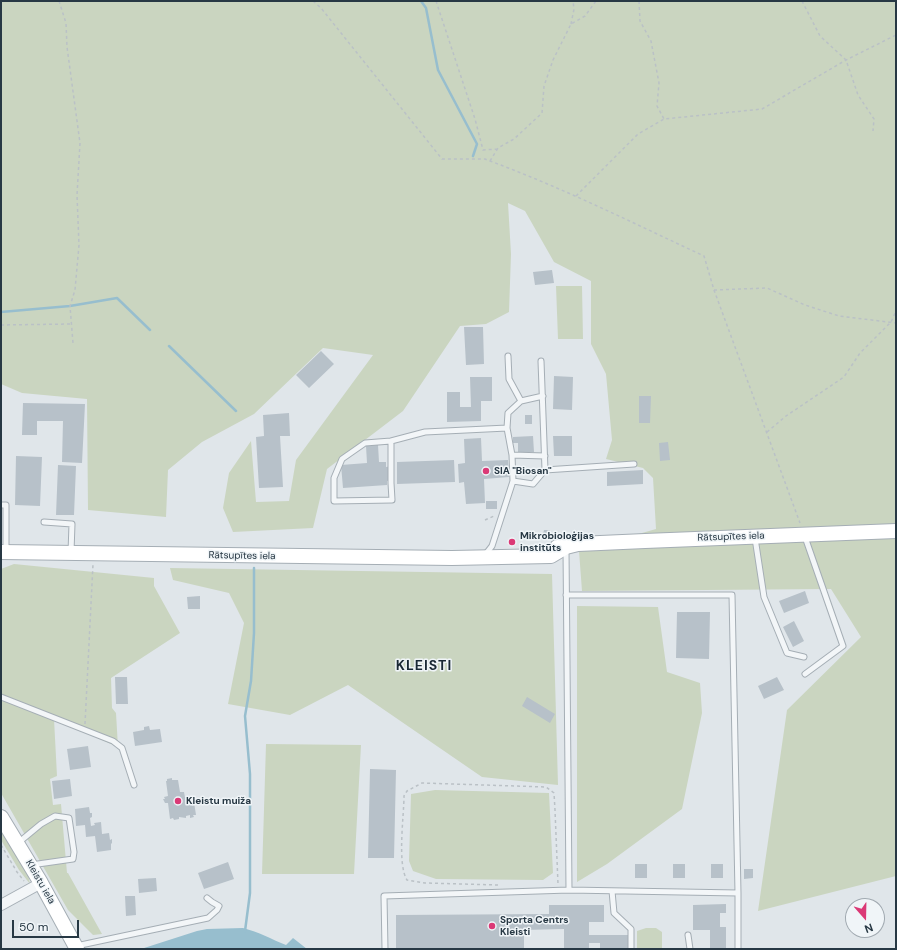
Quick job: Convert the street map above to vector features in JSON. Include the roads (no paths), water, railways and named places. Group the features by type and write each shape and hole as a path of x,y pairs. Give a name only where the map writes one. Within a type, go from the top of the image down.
{"street":[{"name":"Rātsupītes iela","path":"4,552 482,558 551,556 566,547 586,544 896,531"},
{"name":"Kleistu iela","path":"1,817 41,883 76,948"},
{"path":"1,905 41,883"}],"lane":[{"path":"508,356 508,379 521,401"},
{"path":"513,482 533,484 545,470 541,361"},
{"path":"482,558 492,546 513,482 512,456 507,428 508,413 521,401 543,396"},
{"path":"391,441 392,500 334,501 334,478 342,459 365,443 391,441 425,432 507,428"},
{"path":"512,456 545,456"},
{"path":"545,470 634,464"},
{"path":"1,505 6,505 4,552"},
{"path":"44,522 72,524 71,554"},
{"path":"804,534 843,646 805,674"},
{"path":"755,537 764,596 787,653 804,657"},
{"path":"566,547 569,890"},
{"path":"566,595 732,595 738,949"},
{"path":"1,696 113,741 122,748 134,785"},
{"path":"17,844 41,824 55,816 69,818 74,852 73,859 30,865"},
{"path":"385,949 384,896 559,890 738,893"},
{"path":"612,891 614,913 631,929 631,949"},
{"path":"76,948 208,918 217,910 219,906 207,898"},
{"path":"688,934 690,949"}],"water":[{"path":"243,928 286,945 293,938 307,949 141,949 197,931 207,929"}],"waterway":[{"path":"421,1 426,8 438,70 477,144 473,156"},
{"path":"1,312 70,306 117,298 150,330"},
{"path":"169,346 236,411"},
{"path":"245,931 250,893 250,774 245,716 251,681 254,633 254,568"}],"place":[{"name":"SIA \"Biosan\"","path":"486,471"},
{"name":"Mikrobioloģijas institūts","path":"512,542"},
{"name":"Kleistu muiža","path":"178,801"},
{"name":"Sporta Centrs Kleisti","path":"492,926"}],"district":[{"name":"KLEISTI","path":"424,666"}]}
